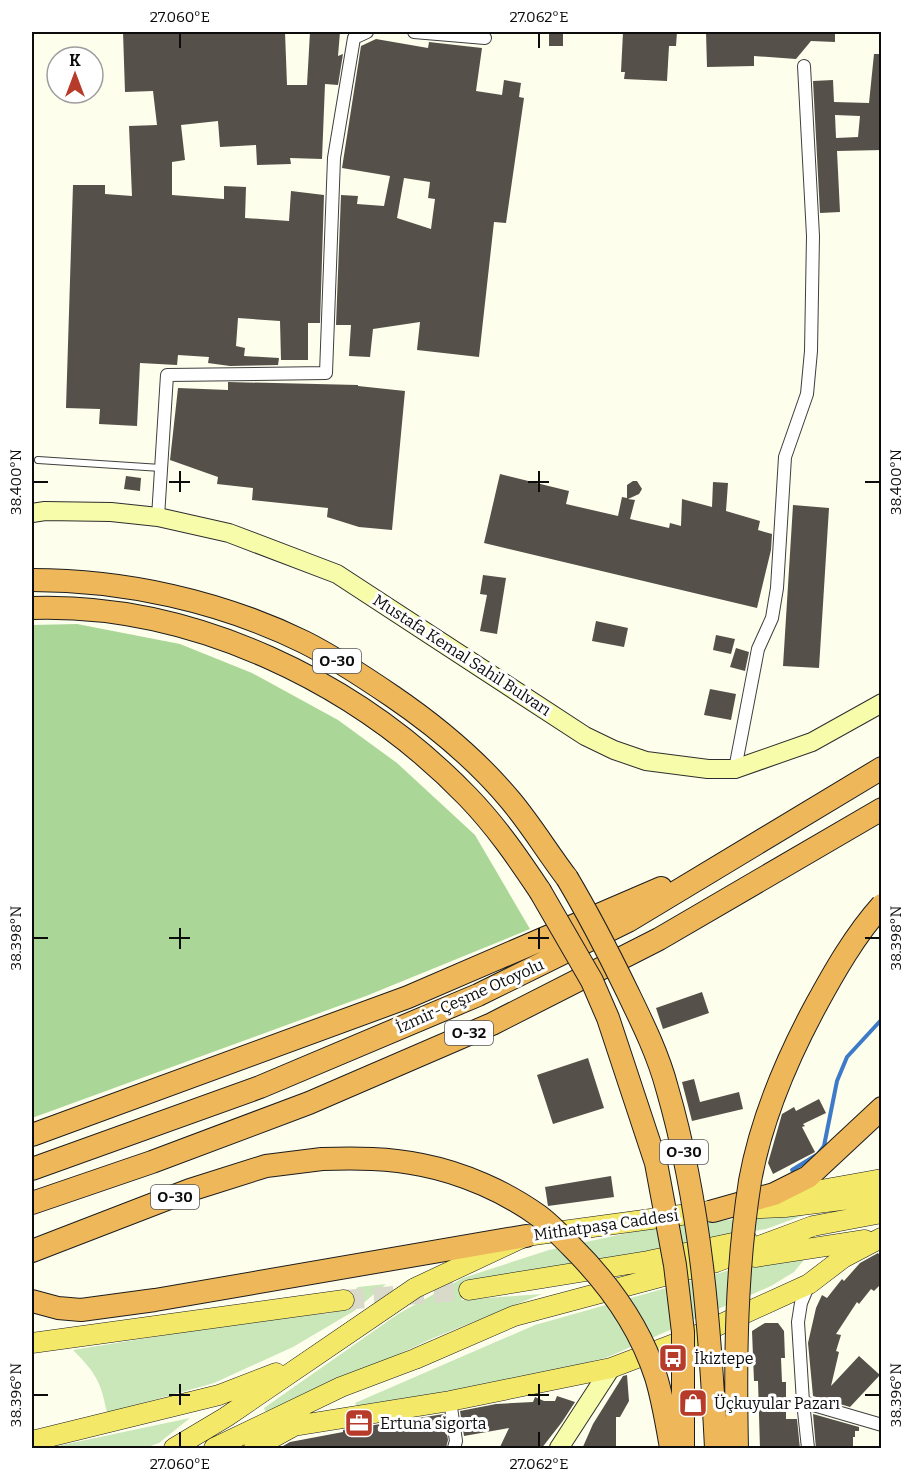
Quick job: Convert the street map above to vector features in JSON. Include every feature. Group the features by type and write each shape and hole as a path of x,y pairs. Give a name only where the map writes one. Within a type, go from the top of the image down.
{"highway":[{"name":"O-30","path":"32,580 121,586 181,598 244,616 304,642 373,683 433,724 511,801 567,878 589,914 637,1010 656,1054 685,1156 698,1230 711,1353 716,1449"},
{"name":"O-30","path":"32,608 74,608 116,612 186,628 237,645 296,670 355,704 414,747 468,797 508,843 540,891 592,981 626,1069 656,1163 675,1265 683,1332 683,1449"},
{"name":"İzmir-Çeşme Otoyolu","path":"32,1169 260,1087 478,994 628,921 882,768"},
{"name":"İzmir-Çeşme Otoyolu","path":"32,1203 152,1162 309,1102 492,1024 659,939 882,809"},
{"path":"32,1135 408,997 740,854"},
{"path":"737,1449 735,1369 737,1287 750,1181 760,1138 780,1080 808,1019 832,974 882,905"},
{"path":"713,1211 774,1194 808,1177 882,1108"},
{"name":"O-30","path":"32,1251 190,1190 266,1166 322,1159 391,1160 423,1165 455,1174 488,1187 541,1217 591,1266 635,1328 656,1376 670,1449"},
{"path":"32,1301 58,1308 81,1310 155,1300 526,1236"}],"main road":[{"name":"Mustafa Kemal Sahil Bulvarı","path":"32,513 45,511 111,512 158,517 229,533 337,574 585,736 614,750 657,762 708,769 735,769 812,742 882,703"},
{"path":"713,1211 882,1179"},
{"name":"Mithatpaşa Caddesi","path":"174,1449 226,1418 415,1288 526,1236 713,1211 785,1207 882,1195"},
{"path":"469,1290 648,1261 882,1213"},
{"path":"214,1449 341,1387 416,1359 514,1316 716,1262 813,1226"},
{"path":"716,1262 881,1238"},
{"path":"294,1426 450,1401 610,1368 695,1336 809,1284 843,1258 881,1238"},
{"path":"32,1343 344,1300"},
{"path":"747,1449 748,1312"},
{"path":"254,1449 388,1377 416,1359"},
{"path":"32,1441 219,1395 304,1363"},
{"path":"559,1449 610,1368"}],"street":[{"path":"158,517 167,375 326,373 334,158 354,39 367,32"},
{"path":"414,32 485,39"},
{"path":"735,769 758,650 772,618 777,588 785,457 807,394 811,351 813,236 804,66"},
{"path":"808,1449 798,1322 801,1303 809,1284"},
{"path":"450,1401 456,1441 454,1449"},
{"path":"803,1401 882,1425"}],"lane":[{"path":"39,460 162,468"}],"green space":[{"path":"77,624 180,644 252,673 338,720 397,763 475,835 530,929 366,996 32,1118 32,625"},
{"path":"818,1210 766,1229 476,1283 461,1300 542,1294 431,1339 267,1416 264,1408 398,1314 463,1278 549,1250 646,1229"},
{"path":"808,1255 794,1272 771,1286 608,1357 551,1372 360,1410 355,1403 535,1325 762,1261"},
{"path":"386,1284 354,1311 293,1347 214,1383 107,1413 96,1378 73,1350 272,1318 331,1313 358,1287"},
{"path":"190,1418 159,1443 145,1448 48,1448"}],"building":[{"path":"123,32 285,32 287,85 307,85 310,32 340,32 338,56 343,54 338,85 325,84 322,159 290,158 291,164 257,165 256,145 220,147 218,121 181,125 185,160 172,162 172,195 224,199 224,186 246,187 245,218 289,221 291,191 324,195 320,323 308,323 308,360 281,360 280,321 238,318 236,346 245,348 244,356 279,358 278,365 230,366 208,363 209,357 178,355 177,365 140,363 137,426 99,424 100,409 66,408 73,185 105,185 105,194 132,196 129,126 157,125 153,91 125,92"},
{"path":"549,32 563,32 563,46 549,46"},
{"path":"623,32 677,32 676,46 669,46 667,81 624,79 625,72 621,72"},
{"path":"706,32 835,32 835,42 811,41 796,59 754,56 754,66 707,67"},
{"path":"376,39 428,48 429,42 482,48 476,91 502,95 504,80 521,83 519,97 524,98 506,223 494,222 479,357 417,350 420,322 373,329 370,357 349,356 351,325 336,325 341,195 358,196 357,204 384,206 390,176 342,168 361,46","holes":["404,178 430,182 428,198 435,199 431,229 397,218"]},
{"path":"874,54 882,54 882,150 837,151 840,212 820,213 813,81 833,80 834,102 869,103","holes":["835,115 860,116 858,137 836,138"]},
{"path":"228,382 358,385 405,391 392,530 359,527 327,517 328,508 252,500 253,488 217,484 218,477 170,460 178,388 228,390"},
{"path":"500,474 569,491 566,504 618,516 622,497 627,498 627,485 637,481 642,489 639,494 628,499 635,500 630,519 669,528 670,523 681,526 682,499 712,507 713,482 728,483 726,511 760,521 758,530 772,534 771,550 757,608 484,543"},
{"path":"126,476 141,478 140,491 124,489"},
{"path":"793,505 829,508 819,668 783,666"},
{"path":"483,575 506,578 497,634 480,631 487,595 480,594"},
{"path":"596,621 628,628 624,647 592,641"},
{"path":"716,635 735,639 731,654 713,650"},
{"path":"736,648 749,652 745,671 730,667"},
{"path":"710,689 736,694 731,720 704,715"},
{"path":"702,992 709,1013 663,1029 656,1008"},
{"path":"588,1058 604,1108 553,1124 537,1075"},
{"path":"694,1079 700,1102 739,1092 743,1109 692,1121 682,1082"},
{"path":"819,1099 826,1113 803,1124 805,1126 802,1127 815,1152 773,1174 768,1163 782,1114 794,1107 796,1111"},
{"path":"611,1176 614,1197 548,1206 545,1187"},
{"path":"878,1253 882,1258 882,1283 874,1291 871,1289 859,1304 857,1302 836,1334 841,1335 836,1351 839,1352 831,1386 859,1356 880,1375 850,1407 813,1396 808,1343 816,1308 822,1295 827,1298 842,1279 844,1281 860,1263"},
{"path":"765,1323 778,1323 784,1331 785,1358 781,1358 782,1382 786,1382 786,1419 797,1419 800,1449 760,1449 758,1381 754,1381 752,1331"},
{"path":"627,1375 629,1401 620,1417 616,1417 616,1449 582,1449 593,1424 623,1376"},
{"path":"557,1396 575,1402 541,1449 499,1449 509,1428 464,1436 460,1411 496,1404 533,1402 535,1397 544,1401 555,1401"},
{"path":"444,1414 448,1440 446,1448 283,1449 283,1446 290,1442 343,1432 343,1430"},
{"path":"813,1414 859,1427 859,1431 855,1431 855,1437 853,1437 853,1449 816,1449"}],"waterway":[{"path":"792,1170 818,1154 824,1146 837,1081 847,1057 882,1019"}],"tunnel":[{"path":"344,1300 469,1290"}],"place":[{"name":"İkiztepe","path":"673,1358"},
{"name":"Üçkuyular Pazarı","path":"693,1403"},
{"name":"Ertuna sigorta","path":"359,1423"}]}
